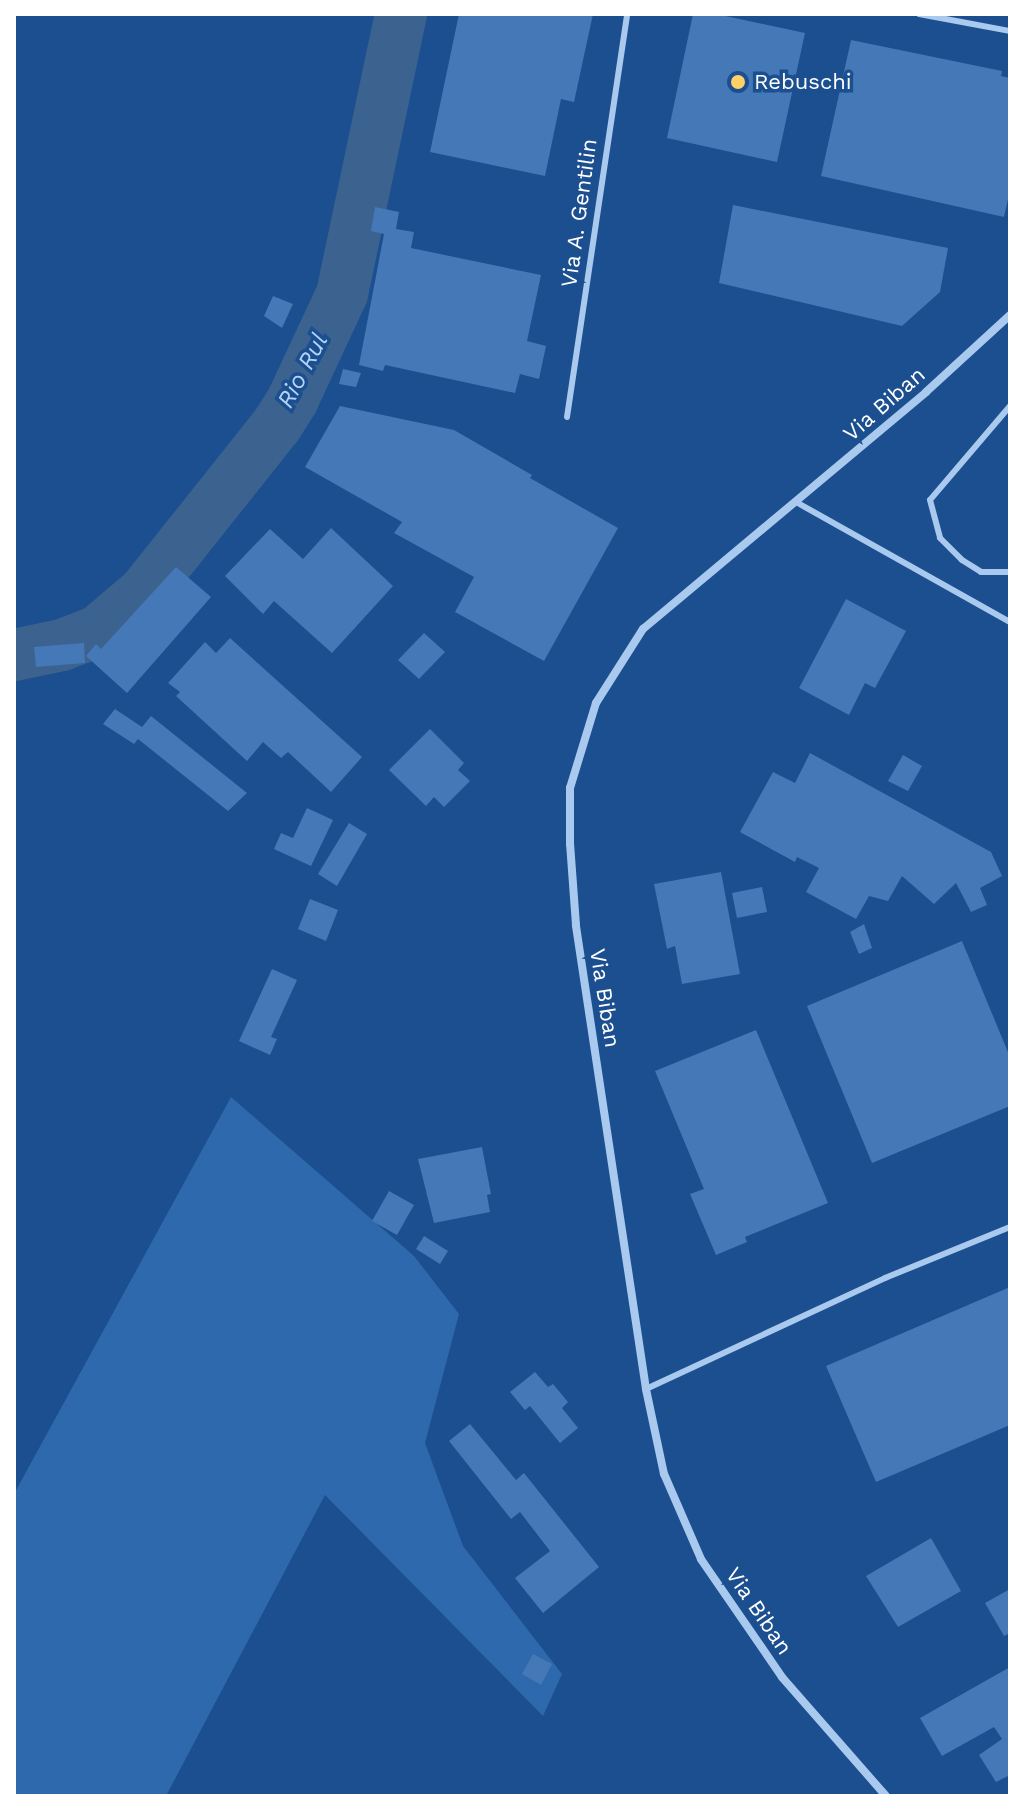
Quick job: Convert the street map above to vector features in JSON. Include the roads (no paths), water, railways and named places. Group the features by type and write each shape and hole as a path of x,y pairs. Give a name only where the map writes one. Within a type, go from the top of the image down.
{"street":[{"name":"Via Biban","path":"886,1796 782,1677 701,1559 664,1474 646,1389 576,925 570,788 596,703 643,629 796,502 1010,315"}],"lane":[{"name":"Via A. Gentilin","path":"567,417 627,14"},
{"path":"919,14 1010,31"},
{"path":"1010,406 930,500 940,538 962,560 981,572 1010,572"},
{"path":"796,502 1010,622"},
{"path":"646,1389 885,1278 1010,1227"}],"waterway":[{"name":"Rio Rul","path":"14,655 62,645 98,631 144,592 277,425 293,399 342,294 401,14"}],"place":[{"name":"Rebuschi","path":"738,82"}]}
